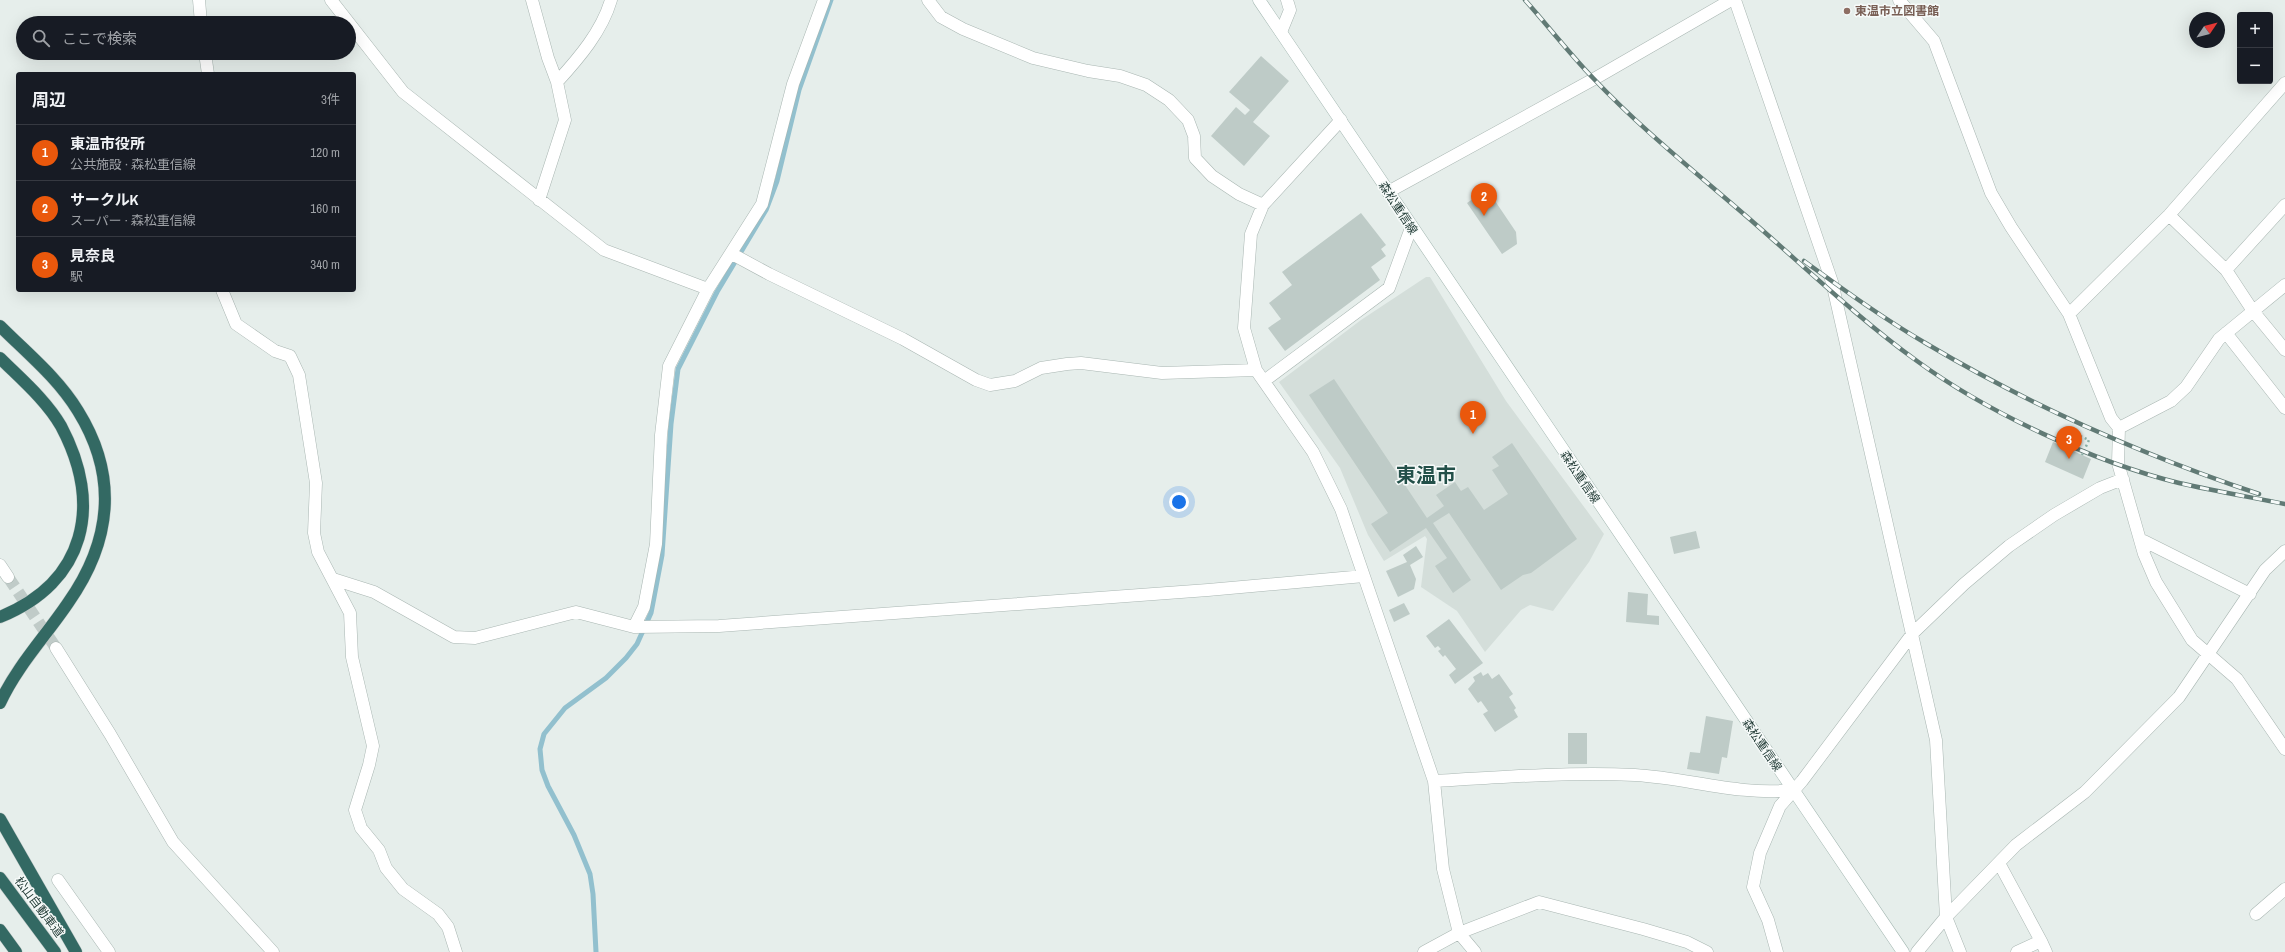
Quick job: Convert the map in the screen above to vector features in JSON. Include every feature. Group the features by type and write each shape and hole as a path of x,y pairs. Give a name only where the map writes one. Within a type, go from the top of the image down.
{"highway":[{"path":"0,326 53,378 78,410 92,439 102,470 106,501 102,532 92,564 68,603 8,685 0,703"},
{"path":"0,358 38,396 60,426 76,461 84,498 83,526 68,563 47,589 15,611 0,617"},
{"path":"0,819 76,952"},
{"name":"松山自動車道","path":"0,878 55,952"},
{"path":"0,930 16,952"}],"street":[{"path":"200,0 201,16"},
{"path":"331,0 344,16"},
{"path":"532,0 548,58 557,82 565,120 539,200"},
{"path":"557,82 572,66 606,18 611,0"},
{"path":"634,627 644,607 656,544 661,435 669,366 708,289 732,254 762,204 793,84 824,0"},
{"path":"928,0 941,17 964,29 1033,58 1088,71 1120,76 1146,84 1169,100 1188,120 1194,136 1195,158 1212,176 1240,194 1264,205"},
{"name":"森松重信線","path":"1259,0 1341,120 1411,228 1903,952"},
{"path":"1280,32 1290,10 1287,0"},
{"path":"1388,192 1594,79 1731,0"},
{"path":"1734,0 1832,282 1914,633 1936,740 1946,917 1960,952"},
{"path":"1899,0 1934,41 1991,193 2011,227 2070,314 2111,418 2119,428 2118,463 2144,554 2156,582 2192,640 2238,679 2285,749"},
{"path":"356,32 403,92 604,250 708,289"},
{"path":"206,60 208,72"},
{"path":"2070,314 2169,215 2285,83"},
{"path":"1341,120 1264,205 1251,234 1244,328 1256,370 1317,459 1341,509 1434,781 1443,869 1459,933 1475,952"},
{"path":"2226,270 2285,204"},
{"path":"2169,215 2226,270 2253,311 2285,350"},
{"path":"1264,381 1389,288 1411,228"},
{"path":"732,254 769,274 903,339 976,380 990,385 1015,381 1041,368 1081,363 1162,373 1256,370"},
{"path":"2119,428 2171,401 2186,387 2219,339 2285,285"},
{"path":"223,292 236,324 275,351 290,356 299,375 316,483 314,533 318,552 350,613 352,657 373,746 370,765 355,810 361,828 379,850 386,868 403,889 438,914 448,927 456,952"},
{"path":"2226,333 2285,408"},
{"path":"1777,952 1768,920 1753,887 1760,853 1780,806 1792,790 1802,781 1914,633 1964,584 2009,546 2054,515 2100,488 2123,479"},
{"path":"2144,554 2144,541 2250,594"},
{"path":"1917,952 1946,917 2016,846 2085,792 2179,697 2266,570 2285,551"},
{"path":"0,565 8,577"},
{"path":"333,579 374,592 454,637 475,638 576,612 634,627 719,626 903,614 1364,576"},
{"path":"56,648 110,734 173,842 273,952"},
{"path":"1434,781 1518,776 1636,775 1769,793 1792,790"},
{"path":"1999,863 2046,952"},
{"path":"58,880 109,952"},
{"path":"2256,914 2285,889"},
{"path":"1424,952 1459,933 1539,902 1687,942 1707,952"},
{"path":"2016,952 2041,941"}],"path":[{"path":"2071,432 2089,440 2082,455"}],"shaded area":[{"path":"1426,277 1430,277 1506,401 1604,534 1589,562 1553,611 1530,605 1521,610 1485,652 1457,611 1421,587 1427,539 1425,536 1384,561 1368,535 1340,468 1279,382 1361,320"}],"building":[{"path":"1261,56 1289,81 1253,122 1270,136 1244,166 1211,136 1236,107 1245,115 1250,110 1229,92"},
{"path":"1487,189 1516,232 1517,244 1502,254 1467,203"},
{"path":"1361,213 1386,245 1381,249 1386,256 1371,267 1380,280 1285,351 1268,328 1281,319 1269,303 1292,285 1282,272"},
{"path":"1334,379 1427,518 1444,506 1436,495 1455,482 1461,491 1468,487 1484,510 1508,494 1492,470 1499,466 1492,457 1512,443 1577,539 1531,573 1523,575 1501,590 1449,513 1433,523 1471,580 1453,593 1435,566 1447,558 1426,528 1390,552 1371,524 1388,513 1309,395"},
{"path":"2053,442 2091,459 2083,479 2045,462"},
{"path":"1696,531 1700,548 1674,554 1670,537"},
{"path":"1416,546 1423,557 1410,565 1416,579 1414,589 1398,597 1386,571 1407,562 1403,555"},
{"path":"1628,592 1648,594 1647,615 1659,616 1659,625 1626,622"},
{"path":"1404,603 1410,614 1394,622 1389,610"},
{"path":"1449,619 1483,663 1455,684 1449,675 1456,669 1445,655 1443,657 1438,651 1441,649 1438,646 1435,648 1426,636"},
{"path":"1481,672 1483,676 1488,673 1492,679 1499,674 1513,694 1509,697 1516,708 1514,710 1518,717 1495,732 1483,714 1488,711 1481,701 1478,703 1468,689 1475,681 1473,677"},
{"path":"1706,716 1733,721 1727,758 1722,757 1719,774 1687,769 1690,752 1700,753"},
{"path":"1568,733 1587,733 1587,764 1568,764"}],"waterway":[{"path":"596,952 593,894 590,874 574,835 548,786 542,770 540,749 544,734 565,708 606,678 626,658 637,644 651,613 662,555 671,424 678,369 717,292 766,210 777,181 799,90 831,0"}],"tunnel":[{"path":"8,577 56,648"}],"railway":[{"path":"1525,0 1575,59 1631,116 1874,328 1917,361 1945,380 1976,399 2043,434 2112,462 2146,474 2179,483 2285,504"},
{"path":"1804,261 1895,325 2007,389 2131,446 2259,494"}],"place":[{"name":"東温市立図書館","path":"1847,11"},
{"name":"サークルK","path":"1484,216"},
{"name":"東温市役所","path":"1473,434"},
{"name":"見奈良","path":"2069,459"}],"district":[{"name":"東温市","path":"1426,474"}]}
